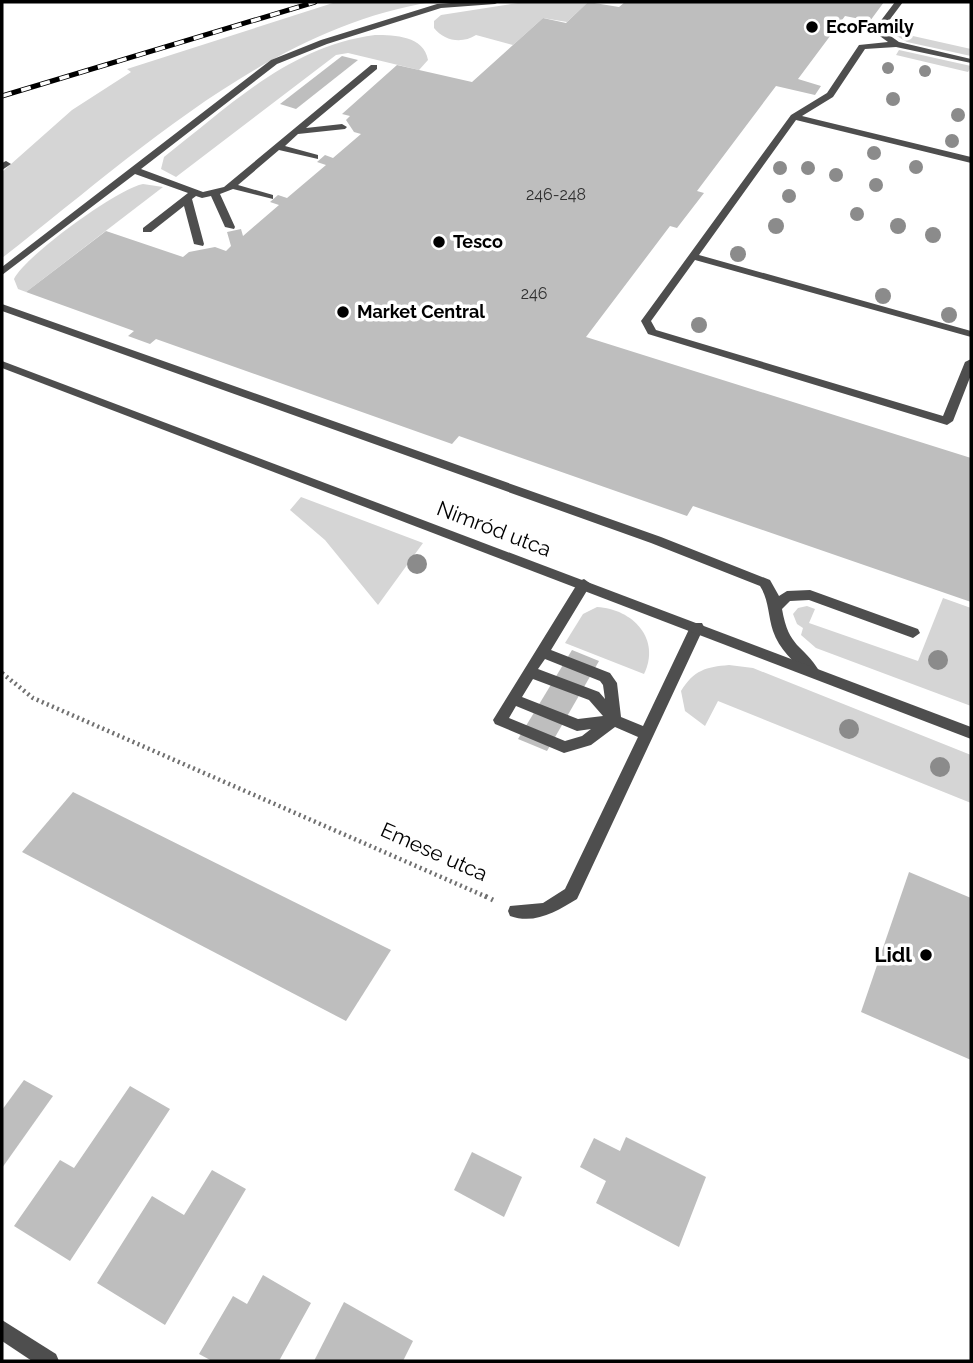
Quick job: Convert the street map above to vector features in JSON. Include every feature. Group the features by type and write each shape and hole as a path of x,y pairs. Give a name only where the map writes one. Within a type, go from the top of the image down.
{"street":[{"path":"2,272 274,62 440,6 495,2"},
{"path":"897,44 877,31 899,2"},
{"path":"971,61 897,44 862,47 830,94 794,117 646,321 652,332 947,421 971,362"},
{"path":"134,170 191,195 202,195 232,186 374,66"},
{"path":"794,117 971,160"},
{"path":"296,132 342,127"},
{"path":"278,147 314,158"},
{"path":"232,186 270,197"},
{"path":"214,192 230,227"},
{"path":"147,230 191,195"},
{"path":"191,195 199,244"},
{"path":"692,256 971,334"},
{"path":"2,307 656,540 765,583 810,595 913,633"},
{"name":"Nimród utca","path":"2,364 971,733"},
{"path":"765,583 773,592 779,631 788,647 813,672"},
{"path":"584,584 500,720 564,747 586,741 614,720"},
{"path":"775,607 787,596 810,595"},
{"path":"516,911 545,910 571,894 697,627"},
{"path":"542,652 605,677 610,683 614,720"},
{"path":"530,672 594,696 614,720 647,734"},
{"path":"513,699 577,725 614,720"},
{"path":"2,1330 49,1361"}],"path":[{"name":"Emese utca","path":"2,673 33,698 516,911"}],"shaded area":[{"path":"336,2 432,2 371,16 313,39 257,68 151,140 2,258 2,172 72,110 131,72 127,69"},
{"path":"524,2 588,2 567,22 543,18 513,45 476,35 465,40 453,40 434,28 434,21 441,15"},
{"path":"891,25 907,28 904,34 971,49 971,56 907,42 888,31"},
{"path":"375,35 408,38 421,46 428,60 419,70 348,53 336,55 176,177 161,169 164,157 262,81 315,52 344,41"},
{"path":"899,50 971,67 968,72 896,55"},
{"path":"143,184 163,187 26,292 18,289 14,279 35,255 94,210"},
{"path":"301,497 423,543 378,605 325,540 290,510"},
{"path":"943,598 971,608 971,706 816,648 801,635 803,628 797,624 793,614 798,608 807,606 815,609 809,623 918,661"},
{"path":"597,607 622,613 640,628 649,649 644,674 565,643 583,614"},
{"path":"729,665 753,668 971,755 971,803 718,701 705,726 685,711 681,691 691,678 701,671"}],"building":[{"name":"Market Central","path":"588,2 619,7 625,2 884,2 870,21 845,16 798,79 821,86 815,95 776,86 697,191 704,193 677,228 670,226 586,337 971,458 971,602 693,506 687,516 459,436 452,444 156,339 150,344 128,336 134,331 26,292 106,231 183,257 189,252 215,247 226,251 231,246 227,232 241,229 243,236 279,205 270,202 278,195 287,198 326,165 317,162 325,155 333,158 361,134 354,132 346,120 350,116 342,114 397,65 472,82 543,18 566,23"},
{"path":"342,56 358,60 296,109 280,104"},
{"path":"572,650 599,661 547,751 518,739"},
{"path":"73,792 391,950 346,1021 22,852"},
{"name":"Lidl","path":"909,872 971,898 971,1060 861,1012"},
{"path":"24,1080 53,1096 2,1168 2,1110"},
{"path":"130,1086 170,1109 70,1261 14,1226 60,1160 74,1168"},
{"path":"626,1137 706,1177 679,1247 596,1203 606,1181 580,1167 594,1138 620,1151"},
{"path":"472,1152 522,1177 504,1217 454,1190"},
{"path":"212,1170 246,1189 165,1325 97,1283 152,1196 184,1215"},
{"path":"263,1275 311,1303 279,1361 212,1361 199,1354 233,1296 247,1304"},
{"path":"344,1302 413,1341 403,1361 314,1361"}],"railway":[{"path":"2,96 315,2"}],"place":[{"name":"EcoFamily","path":"812,27"},
{"name":"Tesco","path":"439,242"},
{"name":"Market Central","path":"343,312"},
{"name":"Lidl","path":"926,955"}]}
